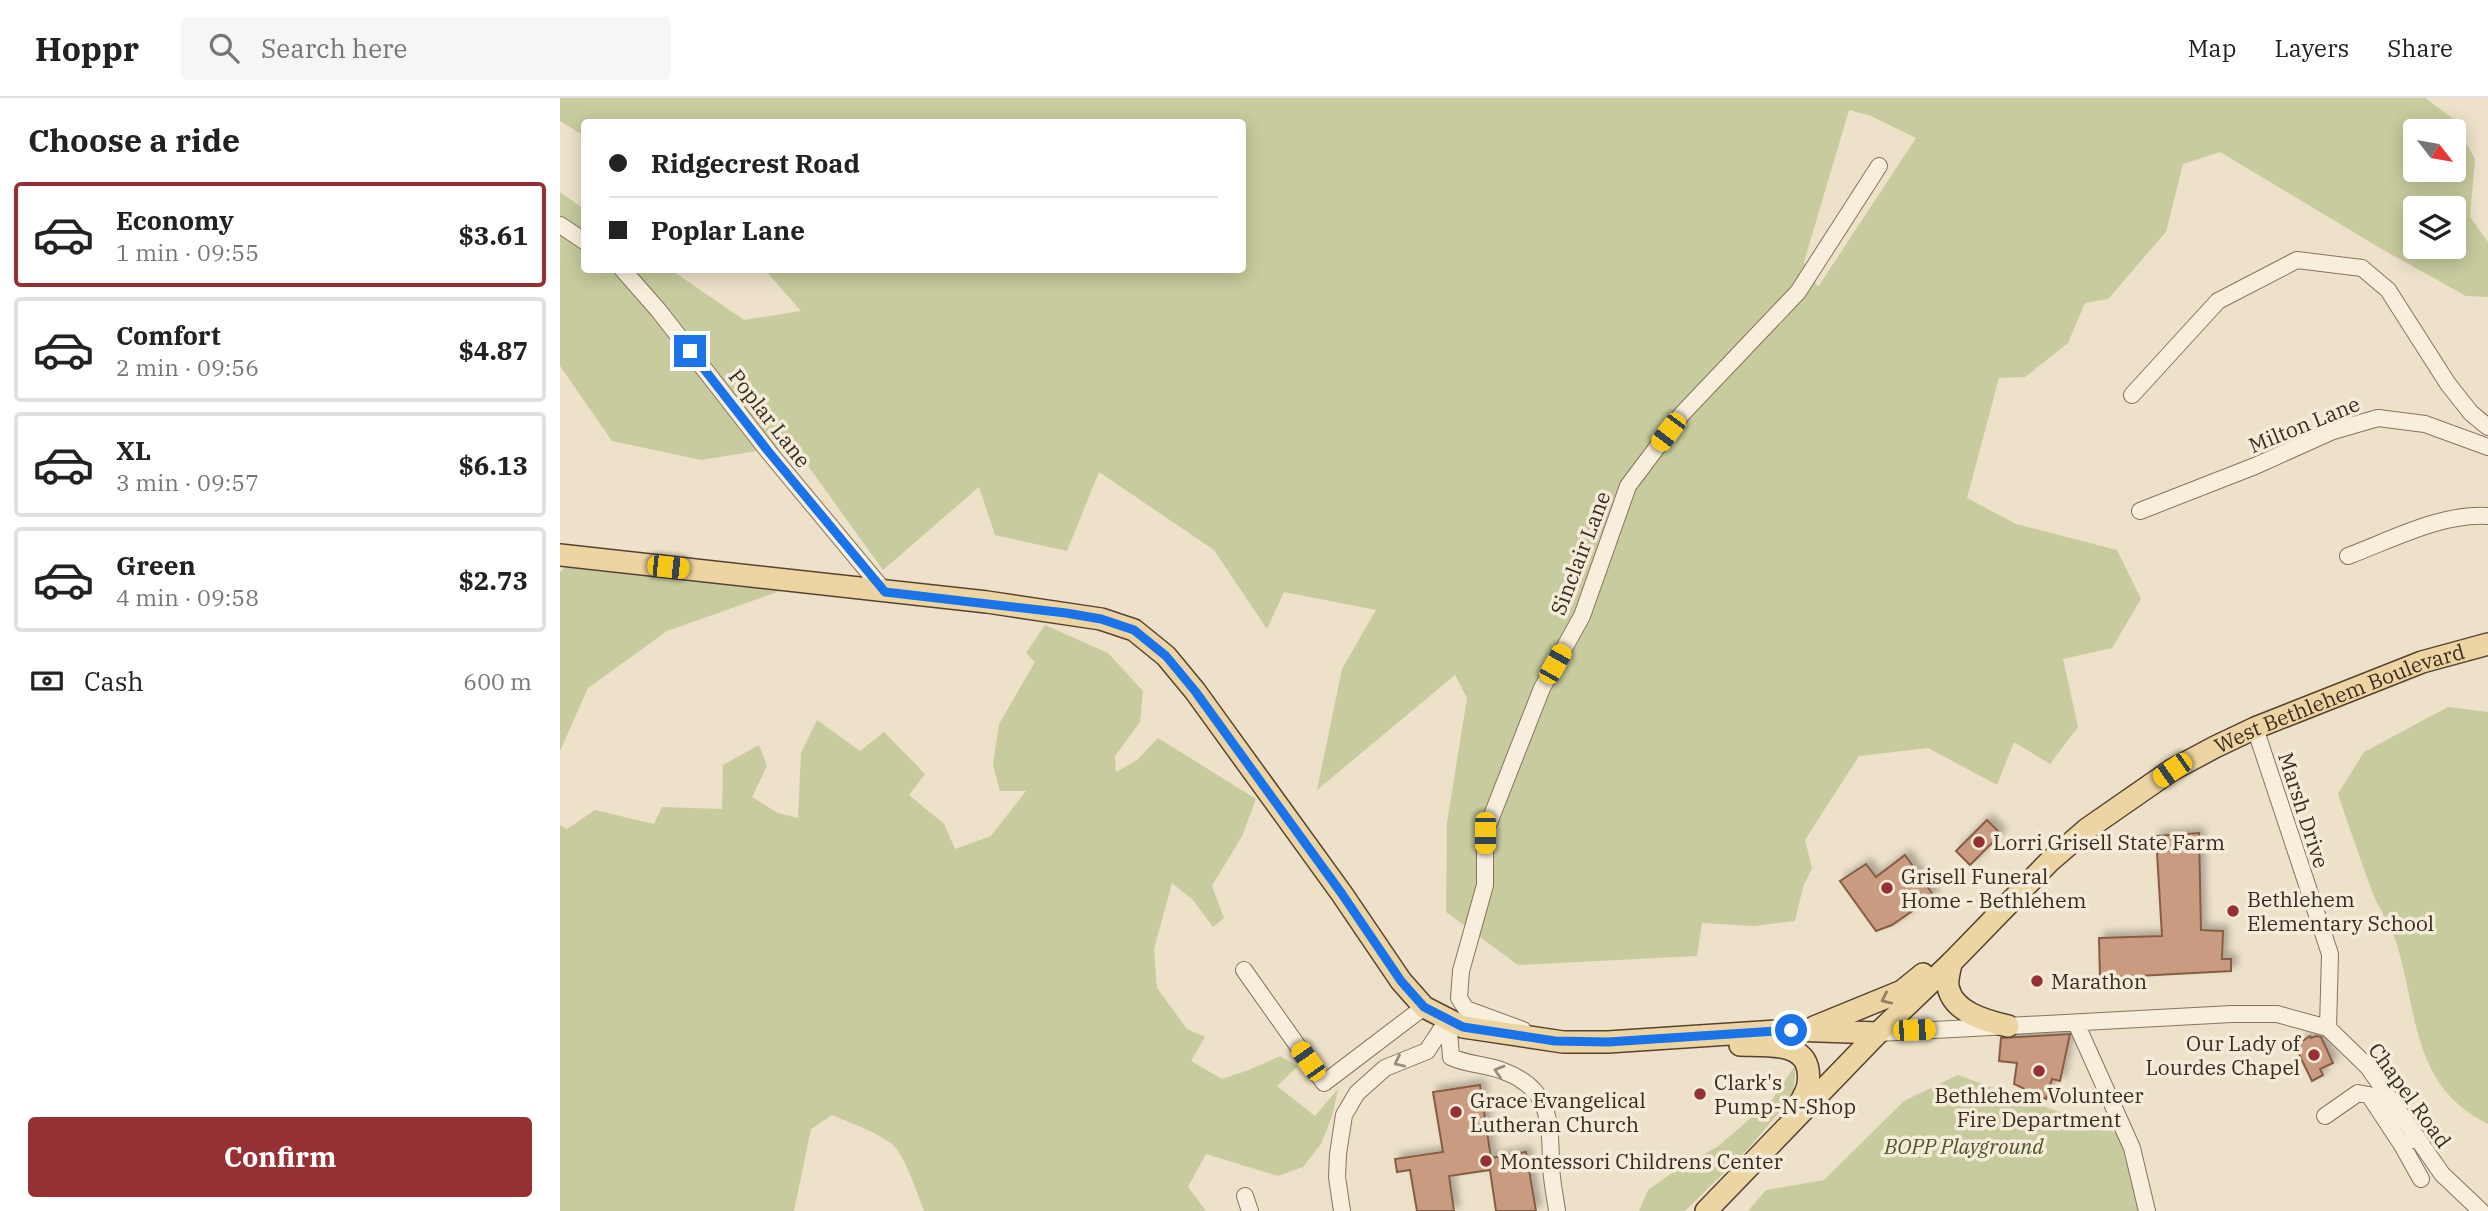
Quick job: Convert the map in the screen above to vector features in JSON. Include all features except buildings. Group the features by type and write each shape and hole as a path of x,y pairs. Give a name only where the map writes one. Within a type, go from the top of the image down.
{"main road":[{"path":"560,555 1066,613 1101,619 1134,630 1166,656 1195,691 1342,894 1401,981 1424,1007 1463,1027 1555,1041 1608,1042 1805,1030 1878,1033"},
{"name":"West Bethlehem Boulevard","path":"1706,1211 1878,1033 1951,963 2050,861 2098,821 2172,770 2255,728 2422,662 2488,645"},
{"path":"1805,1030 1902,991 1970,930 2015,896"},
{"path":"1951,963 1947,985 1952,996 1964,1009 1979,1019 2008,1026"},
{"path":"1676,1036 1695,1043 1788,1048 1798,1053 1805,1062 1808,1084 1790,1124"}],"street":[{"name":"Sinclair Lane","path":"1555,1041 1466,1009 1458,998 1461,971 1485,886 1485,833 1542,688 1581,616 1628,486 1682,414 1798,292 1880,166"},
{"path":"560,225 581,239"},
{"path":"2132,396 2218,300 2297,260 2362,268 2388,290 2448,384 2471,413 2488,428"},
{"name":"Poplar Lane","path":"626,273 885,592"},
{"name":"Milton Lane","path":"2140,511 2255,466 2333,431 2378,418 2426,424 2488,447"},
{"path":"2348,556 2438,523 2471,515 2488,516"},
{"name":"Marsh Drive","path":"2255,728 2330,954 2328,1027"},
{"path":"1244,970 1324,1083 1424,1007"},
{"path":"1878,1033 2255,1014 2277,1014 2328,1027"},
{"path":"1342,1211 1337,1177 1344,1115 1357,1093 1385,1068 1427,1051 1448,1019"},
{"path":"1448,1019 1451,1058 1503,1071 1529,1085 1545,1104 1551,1135 1551,1165 1557,1211"},
{"path":"2076,1024 2132,1147 2147,1211"},
{"name":"Chapel Road","path":"2328,1027 2368,1067 2409,1141 2482,1211"},
{"path":"2325,1116 2358,1093 2369,1095 2409,1141 2421,1179"}],"green space":[{"path":"560,98 2425,98 2452,119 2403,119 2403,182 2466,182 2466,143 2475,159 2470,217 2488,242 2488,297 2466,296 2220,152 2183,164 2166,232 2108,299 2085,303 2068,343 2025,377 1999,378 1967,498 2016,524 2117,550 2141,599 2112,648 2063,659 2078,727 2050,764 2014,742 1997,785 1928,748 1859,756 1805,840 1812,868 1803,887 1795,921 1754,926 1702,923 1697,956 1518,965 1446,912 1447,823 1467,698 1455,675 1317,790 1342,669 1376,610 1284,592 1267,629 1214,550 1099,472 1067,551 995,535 979,487 883,570 793,445 701,460 612,441 560,366 560,192 581,207 581,273 675,273 744,320 801,311 768,273 1246,273 1246,119 581,119 581,134 560,121","holes":["1849,110 1871,116 1916,138 1818,287 1804,262"]},
{"path":"568,565 669,575 780,591 667,631 588,688 560,751 560,572"},
{"path":"1045,625 1108,653 1143,691 1140,722 1115,756 1116,772 1137,760 1158,738 1256,799 1242,836 1212,886 1224,918 1213,927 1193,900 1172,883 1154,949 1157,988 1187,1029 1205,1037 1191,1061 1222,1079 1280,1056 1298,1066 1277,1086 1315,1116 1338,1089 1332,1116 1321,1144 1303,1167 1278,1176 1206,1154 1188,1187 1206,1211 924,1211 898,1150 872,1132 832,1115 811,1129 794,1211 560,1211 560,825 567,829 595,810 654,824 662,807 722,809 723,765 759,745 767,766 752,797 778,813 798,818 801,753 817,720 860,751 884,732 925,774 909,795 944,824 955,849 991,836 1026,791 1000,791 993,765 999,724 1035,662 1026,653"},
{"path":"2448,707 2488,712 2488,1124 2463,1109 2445,1090 2431,1069 2415,1022 2395,939 2374,896 2338,794 2364,752"},
{"path":"1796,1064 1793,1096 1747,1150 1685,1211 1639,1211 1648,1190 1676,1170 1717,1147 1772,1100"},
{"name":"BOPP Playground","path":"1958,1075 2119,1134 2139,1211 1748,1211 1766,1190 1824,1180 1904,1101"}],"place":[{"name":"Lorri Grisell State Farm","path":"1979,842"},
{"name":"Grisell Funeral Home - Bethlehem","path":"1887,888"},
{"name":"Bethlehem Elementary School","path":"2233,911"},
{"name":"Marathon","path":"2037,981"},
{"name":"Our Lady of Lourdes Chapel","path":"2314,1055"},
{"name":"Bethlehem Volunteer Fire Department","path":"2039,1071"},
{"name":"Clark's Pump-N-Shop","path":"1700,1094"},
{"name":"Grace Evangelical Lutheran Church","path":"1456,1112"},
{"name":"Montessori Childrens Center","path":"1486,1161"}],"route":[{"path":"690,351 768,451 885,592 987,602 1101,619 1134,630 1166,656 1244,757 1401,981 1424,1007 1463,1027 1563,1042 1608,1042 1791,1030"}]}
